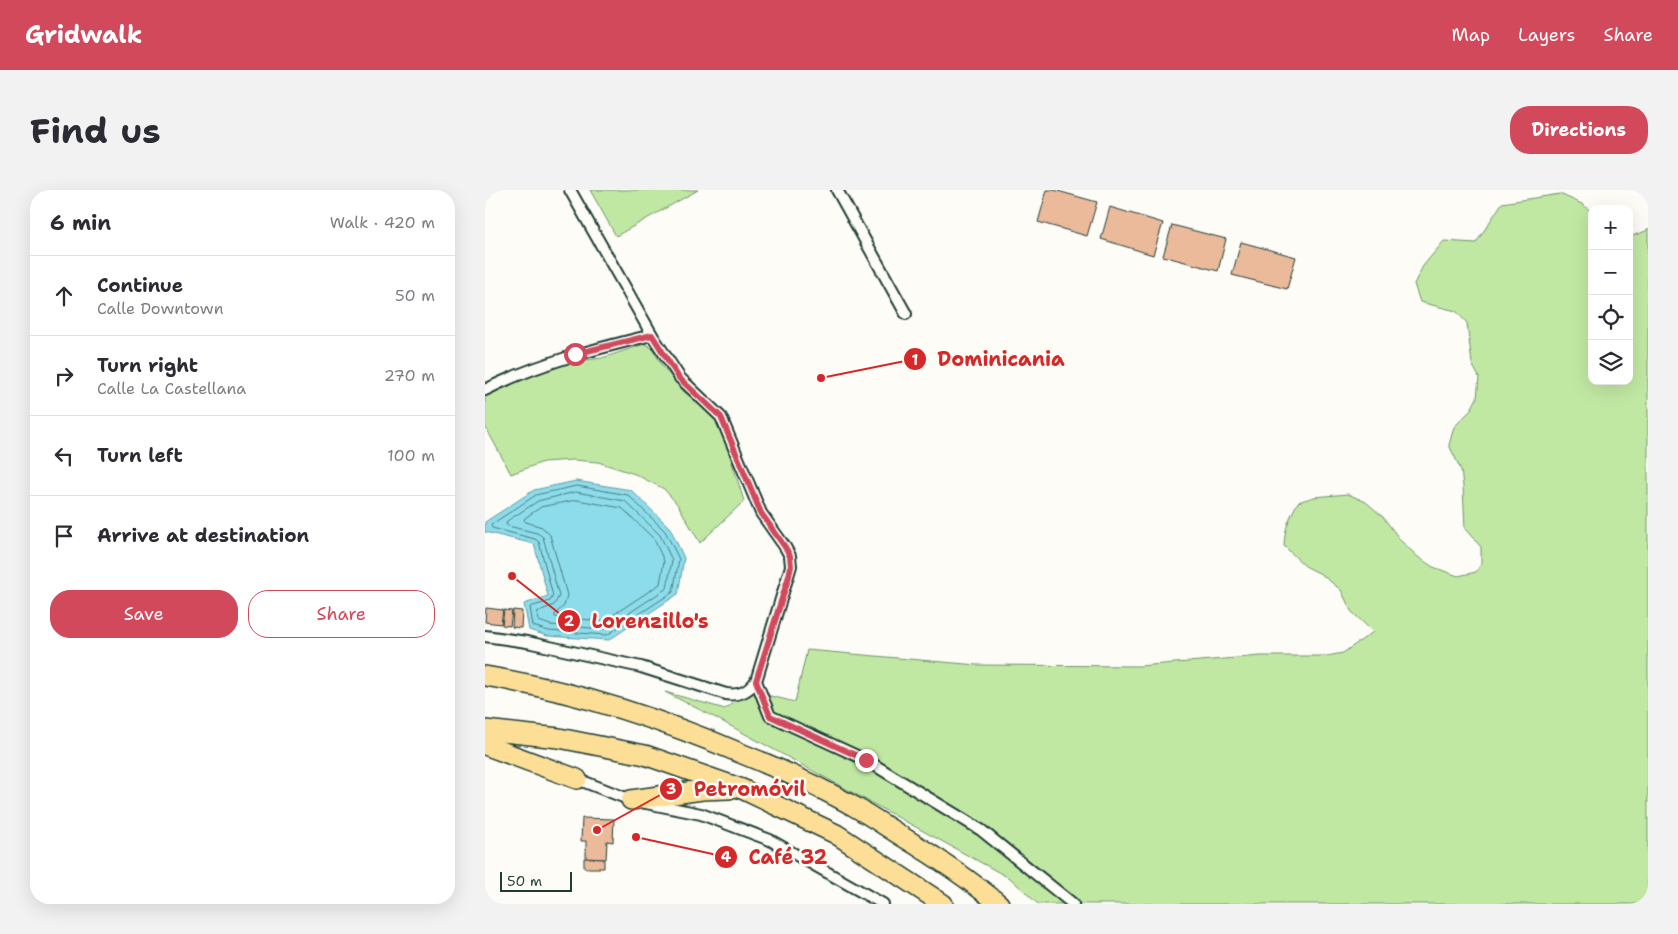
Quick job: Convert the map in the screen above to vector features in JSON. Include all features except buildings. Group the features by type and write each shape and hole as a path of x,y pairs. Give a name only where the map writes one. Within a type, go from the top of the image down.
{"highway":[{"path":"485,676 528,684 596,701 666,723 770,765 812,784 855,807 926,852 999,904"},
{"path":"485,730 559,738 645,755 742,790 836,834 943,904"},
{"path":"485,745 577,780"},
{"path":"631,800 702,790 742,790"}],"street":[{"path":"485,636 527,642 641,668 733,695 747,691 756,681 791,566 790,556 785,547 761,513 721,417 679,378 652,335 570,190"},
{"path":"837,190 906,314"},
{"path":"485,390 508,378 575,354 652,335"},
{"path":"756,681 770,716 866,760 981,830 1073,904"},
{"path":"577,780 631,800 701,814 770,840 883,904"}],"green space":[{"path":"590,190 698,190 616,236"},
{"path":"1560,194 1588,209 1588,385 1633,385 1633,236 1646,231 1648,228 1648,904 1038,904 1011,879 665,692 725,709 750,691 795,702 807,650 977,665 1139,666 1261,656 1327,656 1343,653 1373,632 1351,611 1341,590 1321,574 1305,566 1284,546 1286,528 1298,502 1314,497 1348,494 1366,502 1383,517 1401,541 1418,557 1433,567 1458,576 1476,572 1481,564 1481,547 1465,529 1461,470 1449,445 1454,427 1470,411 1477,398 1479,377 1472,364 1467,323 1456,311 1420,302 1414,284 1423,266 1444,241 1476,243 1502,203"},
{"path":"645,344 652,348 663,367 684,392 703,405 721,427 744,501 700,543 678,505 664,489 635,474 598,462 573,460 543,462 511,474 485,426 485,397 510,384 543,370 578,361 602,358"}],"water":[{"path":"576,481 631,490 670,528 684,558 678,594 609,640 547,636 529,630 524,604 548,596 534,544 485,532 485,522 534,490"}],"place":[{"name":"Dominicania","path":"821,378"},
{"name":"Lorenzillo's","path":"512,576"},
{"name":"Petromóvil","path":"597,830"},
{"name":"Café 32","path":"636,837"}],"route":[{"path":"575,354 652,335 679,378 721,417 761,513 790,556 789,576 756,681 770,716 866,760"}]}
